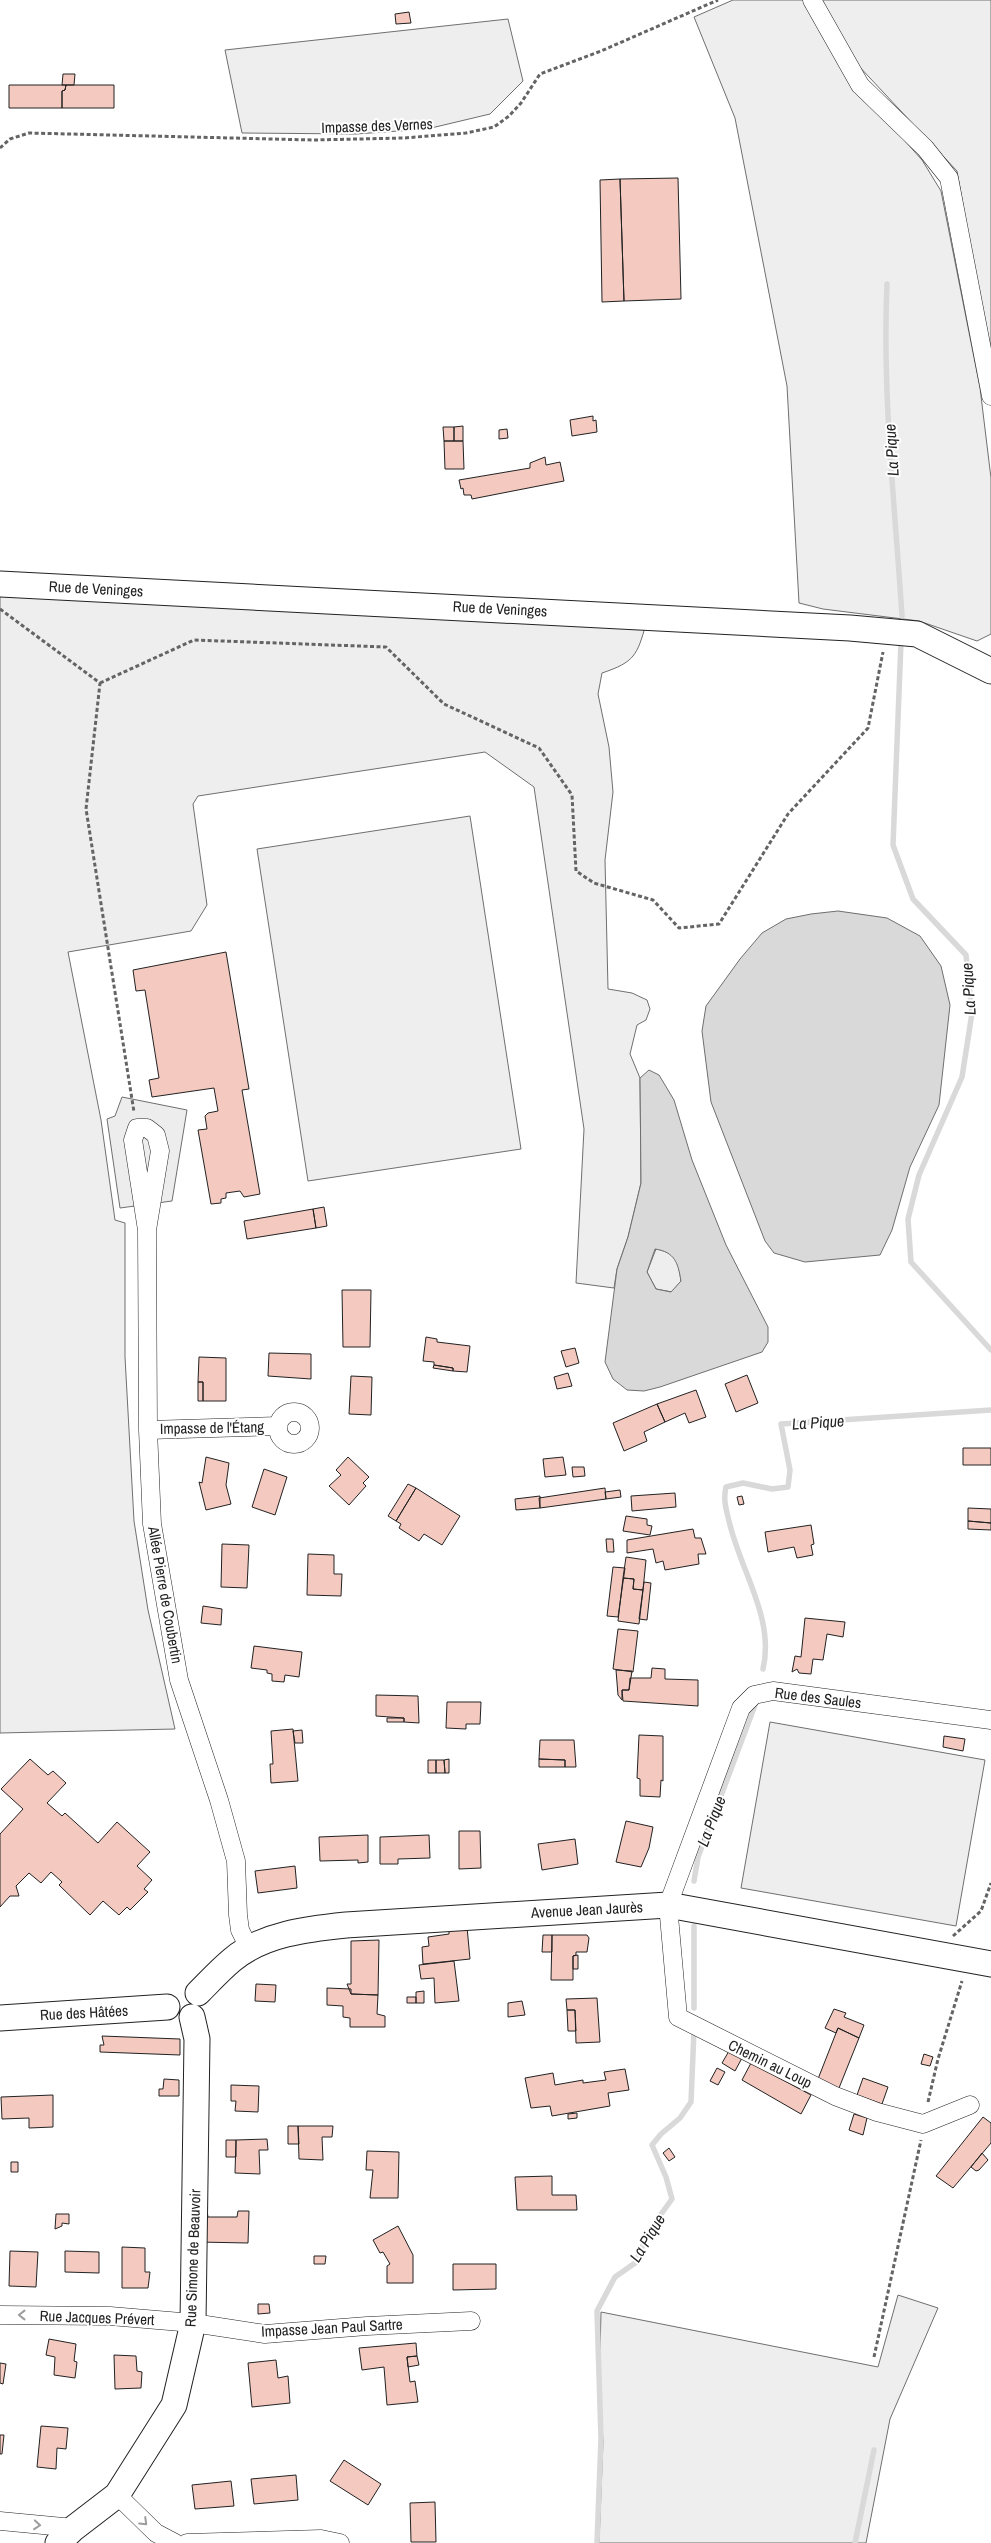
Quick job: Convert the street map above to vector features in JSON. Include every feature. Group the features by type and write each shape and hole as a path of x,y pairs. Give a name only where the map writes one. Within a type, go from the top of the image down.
{"street":[{"path":"812,0 860,85 925,148 949,178 991,396"},
{"name":"Rue de Veninges","path":"0,584 887,631 917,634 991,671"},
{"name":"Allée Pierre de Coubertin","path":"147,1230 160,1151 156,1135 147,1128 137,1128 133,1140 147,1230 148,1430 152,1524 179,1680 219,1800 236,1861 240,1930 249,1948"},
{"name":"Impasse de l'Étang","path":"148,1430 277,1426"},
{"name":"Rue des Saules","path":"668,1905 740,1708 754,1695 773,1691 909,1711 991,1720"},
{"name":"Avenue Jean Jaurès","path":"198,1992 232,1959 249,1948 294,1932 346,1924 668,1905 980,1962"},
{"name":"Chemin au Loup","path":"668,1905 678,2018 835,2096 877,2112 923,2124"},
{"path":"188,1986 198,1992 200,2006 192,2017 181,2019 170,2012 168,2007 169,1995 176,1988 188,1986"},
{"name":"Rue des Hâtées","path":"0,2018 168,2007"},
{"name":"Rue Simone de Beauvoir","path":"66,2536 117,2495 174,2405 193,2323 197,2040 192,2017"},
{"path":"923,2124 970,2105"},
{"name":"Rue Jacques Prévert","path":"0,2315 110,2316 193,2323"},
{"name":"Impasse Jean Paul Sartre","path":"193,2323 265,2334 318,2329 472,2321"},
{"path":"117,2495 156,2533 175,2543"},
{"path":"0,2521 66,2536"},
{"path":"187,2543 321,2539 340,2543"}],"path":[{"name":"Impasse des Vernes","path":"0,148 10,139 29,133 313,140 404,138 466,133 494,127 509,116 522,103 540,74 600,51 718,0"},
{"path":"0,609 100,682"},
{"path":"100,682 194,640 386,647 444,704 539,748 572,795 576,871 594,883 653,900 679,928 719,924 788,814 868,728 887,631"},
{"path":"100,682 86,809 137,1128"},
{"path":"941,1955 949,1939 968,1925 981,1912 991,1883"},
{"path":"874,2357 938,2059 980,1962"}],"shaded area":[{"path":"733,0 806,0 845,74 922,160 941,191 980,388 991,478 991,634 977,641 919,621 823,609 799,603 787,386 735,118 694,17"},
{"path":"819,0 991,0 991,363 957,171 855,62"},
{"path":"508,19 523,81 490,114 427,129 356,134 242,133 225,50"},
{"path":"0,594 646,624 640,643 633,656 622,665 602,673 598,694 609,747 613,792 605,860 608,989 632,993 647,1000 650,1009 646,1020 637,1025 630,1054 640,1078 641,1183 628,1237 617,1269 614,1288 576,1283 584,1129 534,787 485,752 198,796 193,804 207,905 191,931 68,952 101,1120 115,1220 125,1223 125,1357 134,1521 148,1610 175,1729 0,1733"},
{"path":"470,816 521,1149 308,1181 257,849"},
{"path":"838,911 887,918 920,936 941,966 950,1005 939,1105 910,1167 892,1230 880,1255 805,1262 774,1253 765,1241 711,1102 702,1031 706,1006 740,959 762,933 786,919"},
{"path":"649,1070 659,1075 674,1100 692,1160 726,1245 768,1327 768,1342 762,1352 644,1391 627,1390 613,1379 605,1362 617,1269 628,1237 641,1183 640,1078","holes":["655,1249 662,1250 674,1259 680,1275 681,1281 671,1292 656,1289 647,1272"]},
{"path":"122,1097 187,1110 172,1201 120,1208 107,1119 115,1116"},
{"path":"656,1249 672,1256 679,1268 681,1281 672,1292 656,1289 647,1272"},
{"path":"770,1722 985,1760 956,1926 741,1888"},
{"path":"898,2295 938,2308 890,2419 866,2543 599,2543 603,2441 599,2394 601,2312 878,2367"}],"building":[{"path":"409,12 411,23 396,24 395,14"},
{"path":"63,74 75,74 74,85 62,85"},
{"path":"9,85 66,85 65,90 62,91 62,108 9,108"},
{"path":"66,85 114,85 114,108 62,108 62,91 65,90"},
{"path":"678,178 681,299 624,301 620,179"},
{"path":"620,179 624,301 602,302 600,180"},
{"path":"593,416 593,421 596,420 597,432 572,436 570,420"},
{"path":"463,426 463,441 454,441 454,427"},
{"path":"443,427 454,427 454,441 444,441"},
{"path":"507,429 508,438 499,439 499,430"},
{"path":"444,441 463,441 464,469 445,469"},
{"path":"545,457 546,465 560,462 564,481 472,499 471,495 464,495 463,488 461,489 459,480 530,468 530,463"},
{"path":"226,952 249,1089 242,1090 260,1194 244,1197 240,1191 226,1193 226,1198 221,1199 221,1203 211,1204 198,1130 207,1129 205,1116 208,1113 218,1111 214,1088 152,1097 149,1080 159,1078 145,990 136,991 133,970"},
{"path":"324,1207 327,1226 316,1228 313,1209"},
{"path":"313,1209 316,1228 247,1239 244,1221"},
{"path":"342,1290 371,1290 370,1347 343,1347"},
{"path":"426,1337 437,1339 437,1342 470,1346 467,1372 453,1371 453,1368 434,1365 434,1362 423,1361"},
{"path":"575,1348 579,1363 566,1367 561,1351"},
{"path":"269,1353 311,1354 311,1379 268,1376"},
{"path":"199,1357 226,1358 226,1401 203,1401 203,1382 198,1382"},
{"path":"434,1365 453,1368 453,1371 433,1368"},
{"path":"568,1373 572,1386 557,1389 554,1377"},
{"path":"747,1375 758,1403 736,1412 725,1384"},
{"path":"351,1376 372,1377 371,1415 349,1414"},
{"path":"198,1382 203,1382 203,1401 198,1401"},
{"path":"696,1390 706,1417 689,1423 685,1413 665,1422 657,1404"},
{"path":"657,1404 665,1422 644,1432 647,1441 624,1451 613,1423"},
{"path":"963,1448 991,1448 991,1465 963,1465"},
{"path":"206,1457 229,1463 226,1485 231,1504 206,1510 199,1482 202,1483"},
{"path":"348,1457 369,1477 363,1483 366,1486 349,1505 329,1486 341,1475 336,1470"},
{"path":"563,1457 566,1475 545,1477 543,1459"},
{"path":"572,1467 584,1467 585,1476 573,1477"},
{"path":"264,1469 287,1477 275,1515 252,1507"},
{"path":"408,1484 416,1488 396,1521 388,1516"},
{"path":"416,1488 460,1516 442,1545 424,1534 419,1541 399,1528 401,1524 396,1521"},
{"path":"605,1488 606,1499 540,1508 539,1498"},
{"path":"620,1490 621,1497 606,1499 605,1492"},
{"path":"675,1493 676,1507 632,1511 631,1496"},
{"path":"540,1496 540,1508 516,1510 515,1499"},
{"path":"742,1496 744,1504 739,1505 737,1497"},
{"path":"968,1508 991,1509 991,1523 968,1521"},
{"path":"626,1516 647,1519 647,1525 652,1526 650,1535 623,1531"},
{"path":"968,1521 991,1523 991,1530 968,1529"},
{"path":"811,1525 814,1544 811,1545 813,1555 797,1558 794,1547 768,1552 765,1532"},
{"path":"693,1529 695,1538 701,1538 706,1554 698,1554 699,1564 665,1570 663,1561 656,1563 653,1549 627,1553 627,1540"},
{"path":"606,1539 613,1539 614,1552 607,1552"},
{"path":"222,1544 249,1545 247,1588 221,1587"},
{"path":"308,1554 334,1555 334,1574 342,1574 341,1596 307,1595"},
{"path":"626,1557 646,1560 643,1590 633,1589 634,1579 623,1578"},
{"path":"613,1567 625,1568 618,1617 607,1616"},
{"path":"623,1578 634,1579 633,1589 643,1590 639,1624 618,1621"},
{"path":"644,1582 651,1583 647,1620 639,1619"},
{"path":"203,1606 222,1609 221,1625 201,1623"},
{"path":"805,1618 845,1622 843,1637 827,1634 823,1660 813,1659 811,1674 799,1673 797,1669 792,1672 795,1656 801,1657"},
{"path":"618,1629 638,1631 633,1672 613,1669"},
{"path":"254,1646 302,1652 299,1677 285,1675 284,1682 272,1681 272,1674 267,1673 267,1670 251,1668"},
{"path":"652,1668 665,1669 665,1679 698,1680 698,1706 623,1701 622,1690 629,1690 630,1678 651,1678"},
{"path":"616,1670 632,1671 629,1690 622,1690 622,1700 618,1695"},
{"path":"376,1695 418,1696 419,1723 404,1722 404,1718 376,1716"},
{"path":"447,1702 481,1702 480,1724 466,1724 466,1729 446,1728"},
{"path":"387,1718 404,1718 404,1722 387,1722"},
{"path":"293,1729 298,1781 271,1783 270,1764 273,1764 271,1731"},
{"path":"302,1730 303,1743 295,1743 293,1731"},
{"path":"639,1735 663,1736 663,1781 661,1780 660,1797 640,1796 640,1779 637,1778"},
{"path":"944,1736 965,1739 963,1751 943,1747"},
{"path":"540,1740 574,1740 576,1767 565,1767 565,1760 539,1759"},
{"path":"30,1759 48,1775 53,1771 66,1783 47,1803 62,1816 65,1813 98,1843 117,1822 150,1852 137,1866 152,1880 144,1889 148,1892 130,1910 127,1907 119,1915 103,1901 90,1915 59,1885 62,1882 51,1872 41,1883 29,1873 16,1886 19,1896 10,1896 0,1907 0,1834 23,1809 1,1789"},
{"path":"449,1759 449,1773 445,1773 444,1760"},
{"path":"539,1759 565,1760 565,1767 539,1767"},
{"path":"428,1760 436,1760 436,1773 428,1773"},
{"path":"436,1760 444,1760 445,1773 436,1773"},
{"path":"626,1821 653,1827 649,1848 641,1867 616,1862"},
{"path":"459,1831 480,1831 481,1868 459,1869"},
{"path":"368,1835 368,1862 358,1863 358,1860 320,1861 319,1837"},
{"path":"429,1835 430,1858 398,1859 398,1864 380,1864 380,1837"},
{"path":"575,1839 578,1864 542,1870 538,1844"},
{"path":"295,1866 297,1888 258,1893 255,1871"},
{"path":"467,1927 470,1959 423,1964 422,1947 429,1946 428,1937 449,1934 449,1928"},
{"path":"543,1935 552,1935 552,1952 542,1952"},
{"path":"552,1935 587,1935 589,1938 587,1952 576,1952 576,1955 573,1956 573,1980 551,1980"},
{"path":"379,1940 378,1995 351,1994 347,1984 351,1984 351,1941"},
{"path":"578,1955 578,1969 573,1969 573,1956"},
{"path":"454,1961 459,2001 435,2003 434,1978 421,1979 419,1965"},
{"path":"256,1984 276,1985 275,2002 255,2001"},
{"path":"327,1988 351,1989 351,1994 378,1995 377,2014 385,2016 385,2027 350,2027 350,2018 343,2017 343,2006 327,2005"},
{"path":"424,1991 424,2003 416,2003 416,1992"},
{"path":"407,1997 416,1997 416,2003 407,2003"},
{"path":"597,1998 600,2042 576,2043 575,2010 567,2010 566,1999"},
{"path":"522,2001 525,2015 508,2017 508,2003"},
{"path":"834,2009 846,2013 844,2017 864,2025 859,2038 838,2028 836,2033 825,2028"},
{"path":"567,2010 575,2010 576,2031 568,2031"},
{"path":"838,2028 859,2038 837,2093 816,2084"},
{"path":"102,2036 180,2039 180,2055 100,2052 100,2045 104,2045"},
{"path":"729,2051 742,2058 735,2071 722,2063"},
{"path":"924,2054 933,2057 930,2066 921,2064"},
{"path":"751,2063 811,2095 801,2114 742,2080"},
{"path":"717,2068 725,2072 718,2085 710,2081"},
{"path":"625,2069 629,2090 608,2093 610,2106 552,2116 550,2106 531,2108 525,2078 553,2073 555,2085 583,2080 583,2083 606,2080 604,2072"},
{"path":"863,2078 888,2087 882,2104 857,2095"},
{"path":"164,2079 179,2080 179,2096 159,2096 159,2089 163,2089"},
{"path":"231,2085 259,2086 258,2112 235,2111 236,2101 231,2101"},
{"path":"53,2095 53,2127 29,2128 29,2118 2,2119 1,2097"},
{"path":"577,2113 577,2118 568,2119 568,2114"},
{"path":"854,2114 867,2118 863,2135 849,2130"},
{"path":"983,2117 991,2123 991,2143 953,2188 936,2176"},
{"path":"288,2126 298,2126 299,2144 288,2144"},
{"path":"298,2126 333,2126 332,2137 322,2137 323,2160 299,2159"},
{"path":"267,2139 268,2150 259,2150 260,2174 235,2173 236,2140"},
{"path":"226,2140 236,2140 236,2157 226,2157"},
{"path":"669,2148 675,2157 669,2161 663,2153"},
{"path":"367,2151 399,2152 398,2198 370,2198 373,2170 366,2170"},
{"path":"982,2153 988,2160 976,2171 971,2167"},
{"path":"11,2162 18,2162 18,2172 11,2172"},
{"path":"552,2176 552,2195 576,2195 577,2210 517,2210 515,2177"},
{"path":"198,2211 207,2211 208,2217 237,2217 238,2211 249,2211 248,2243 198,2242"},
{"path":"56,2214 69,2214 69,2224 62,2223 62,2226 55,2229"},
{"path":"398,2226 413,2255 413,2283 387,2283 387,2266 390,2264 383,2252 380,2253 373,2240"},
{"path":"122,2247 145,2248 145,2272 150,2272 148,2288 122,2288"},
{"path":"10,2251 38,2252 36,2287 9,2286"},
{"path":"65,2251 99,2252 99,2273 65,2272"},
{"path":"314,2256 326,2256 325,2264 314,2264"},
{"path":"453,2264 496,2264 496,2289 453,2290"},
{"path":"258,2304 269,2304 270,2313 258,2314"},
{"path":"49,2339 76,2344 74,2361 77,2362 75,2378 54,2375 55,2357 46,2355"},
{"path":"416,2343 417,2356 407,2357 410,2382 415,2381 418,2402 387,2405 384,2367 362,2370 359,2348"},
{"path":"114,2355 136,2356 137,2371 142,2372 141,2388 115,2389"},
{"path":"417,2356 419,2365 408,2367 407,2357"},
{"path":"276,2360 278,2378 288,2376 290,2403 252,2407 248,2363"},
{"path":"0,2363 6,2364 3,2384 0,2383"},
{"path":"41,2426 68,2428 66,2449 57,2448 56,2469 37,2467"},
{"path":"0,2435 4,2435 2,2454 0,2454"},
{"path":"344,2460 381,2484 368,2505 330,2481"},
{"path":"296,2475 298,2500 254,2504 251,2479"},
{"path":"231,2481 234,2506 195,2509 192,2485"},
{"path":"435,2502 436,2542 411,2542 410,2503"}],"waterway":[{"name":"La Pique","path":"887,284 886,367 902,616"},
{"name":"La Pique","path":"901,642 893,845 913,899 966,955 972,1013 962,1077 919,1175 908,1219 911,1262 991,1350"},
{"name":"La Pique","path":"763,1669 764,1631 755,1594 734,1539 725,1496 726,1487 743,1483 772,1489 788,1487 790,1470 781,1424 991,1410"},
{"name":"La Pique","path":"694,1881 698,1857 755,1705"},
{"name":"La Pique","path":"694,1926 694,2008"},
{"name":"La Pique","path":"597,2543 601,2439 597,2311 615,2277 635,2263 651,2228 672,2199 666,2177 652,2145 661,2134 680,2118 691,2102 694,2030"},
{"path":"855,2543 874,2450"}]}
